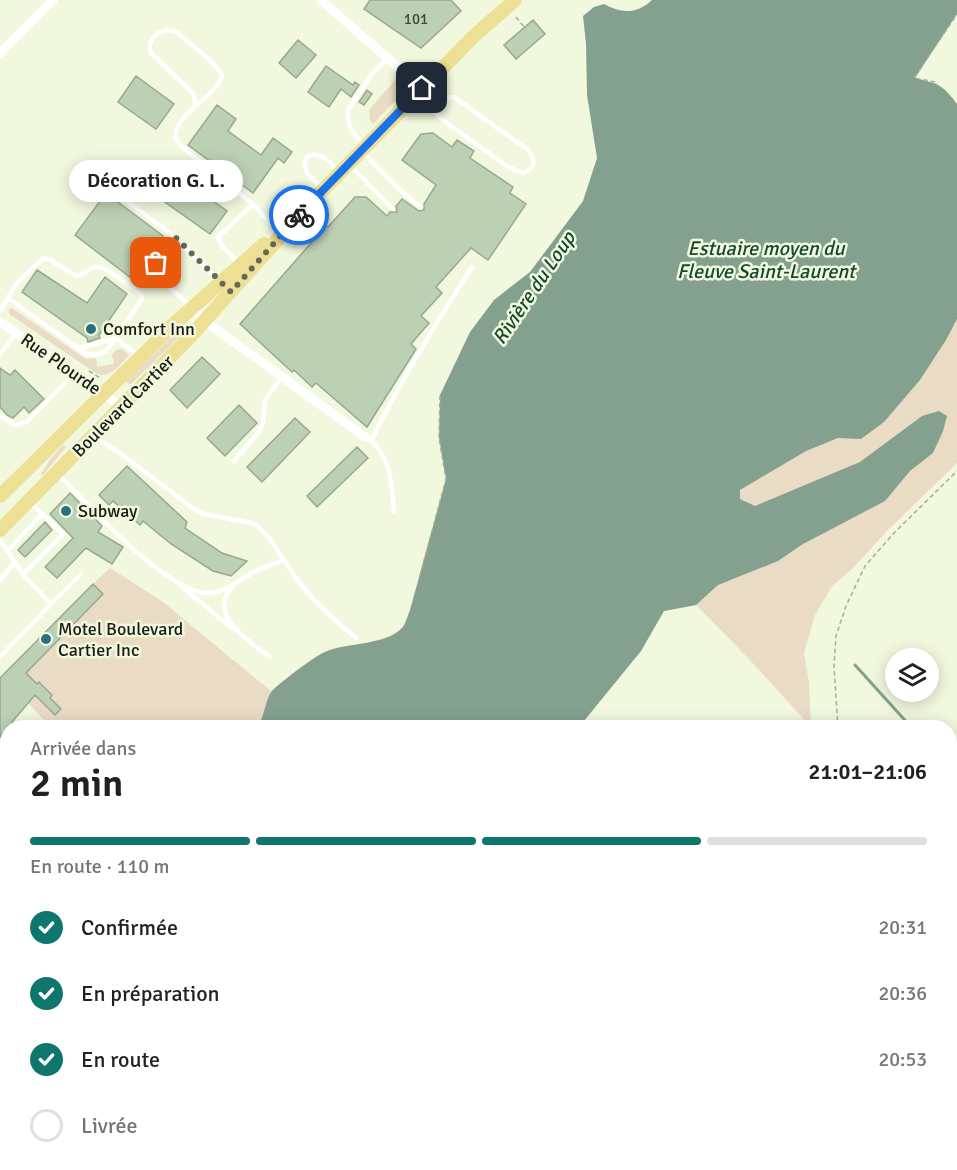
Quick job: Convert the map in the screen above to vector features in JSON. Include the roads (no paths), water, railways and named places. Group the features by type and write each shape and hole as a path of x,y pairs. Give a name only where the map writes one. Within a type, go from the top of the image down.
{"main road":[{"name":"Boulevard Cartier","path":"0,496 192,308 226,287 420,90 511,3"},
{"name":"Boulevard Cartier","path":"2,525 29,501 205,321 226,287"}],"street":[{"path":"1,50 53,0"},
{"path":"321,0 420,90"},
{"path":"192,308 205,321 368,439"},
{"name":"Rue Plourde","path":"0,322 122,407"}],"lane":[{"path":"195,105 194,94 151,53 149,44 161,31 176,32 209,58 222,74 217,85 195,105 177,129 175,134 178,143 253,204 279,234"},
{"path":"387,59 371,75 350,104 347,117 363,148 402,192 421,207"},
{"path":"420,90 437,114 516,172 526,173 532,169 534,160 528,150 454,96 448,97 437,114"},
{"path":"319,194 304,163 305,158 310,154 317,154 344,168 393,209"},
{"path":"112,190 176,238 226,287"},
{"path":"244,269 221,244 218,237 253,204"},
{"path":"176,238 154,267 159,277 192,308"},
{"path":"0,311 8,298 16,285 43,258 51,260 76,276 85,274 93,267 101,267 141,294 140,303 108,349 101,354 88,355 8,298"},
{"path":"394,511 387,462 368,439 472,267"},
{"path":"0,354 16,333"},
{"path":"76,347 85,347 116,338"},
{"path":"116,338 140,357"},
{"path":"0,416 15,425 27,422 75,374"},
{"path":"234,461 259,432 263,423 265,400 282,377"},
{"path":"93,436 203,514 252,523 259,527 307,593 356,638"},
{"path":"57,472 124,540 270,657"},
{"path":"23,574 63,534 29,501"},
{"path":"7,552 42,514"},
{"path":"0,540 14,563 51,604"},
{"path":"235,630 227,616 225,600 228,592 261,568 284,560"},
{"path":"0,580 14,563"},
{"path":"0,657 81,574"},
{"path":"177,583 208,593 235,585"}],"water":[{"name":"Estuaire moyen du Fleuve Saint-Laurent","path":"652,0 957,0 957,14 915,78 939,85 957,104 957,319 920,380 884,422 861,439 838,438 806,451 740,490 740,499 755,506 860,462 922,416 939,411 947,416 933,453 910,471 885,501 803,544 778,561 718,585 696,605 664,611 641,651 585,720 261,720 273,690 320,654 387,638 403,627 410,610 446,479 439,438 440,395 470,332 494,300 530,272 583,201 597,158 587,95 583,16 594,7 604,4 623,11 635,10"}],"waterway":[{"path":"855,665 905,720"}],"place":[{"name":"Décoration G. L.","path":"156,263"},
{"name":"Comfort Inn","path":"91,329"},
{"name":"Subway","path":"66,511"},
{"name":"Motel Boulevard Cartier Inc","path":"46,639"}],"water label":[{"name":"Rivière du Loup","path":"534,288"}]}
